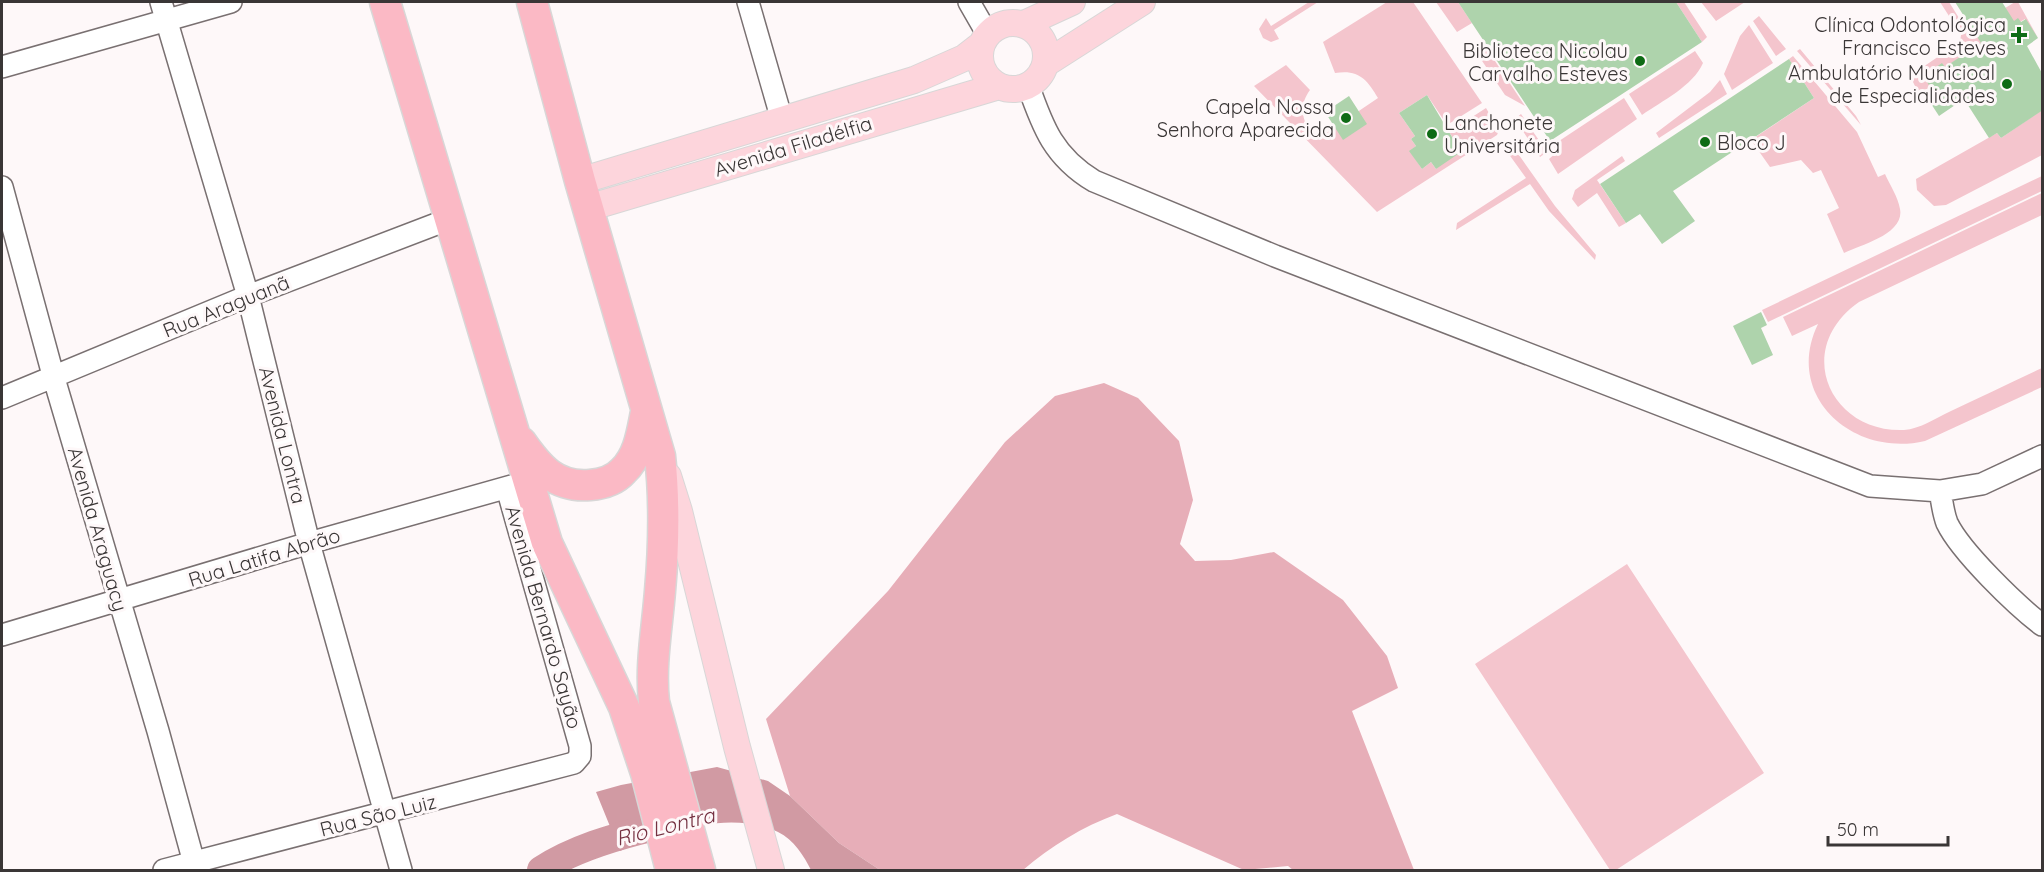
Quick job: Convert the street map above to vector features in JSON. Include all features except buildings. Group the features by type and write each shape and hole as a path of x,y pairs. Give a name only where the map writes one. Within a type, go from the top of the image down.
{"highway":[{"path":"386,2 517,437 517,485 547,543 624,707 659,769"},
{"path":"532,2 584,195 660,456 664,496 662,558 651,674 659,769 684,865"},
{"path":"517,437 539,467 558,481 579,486 603,484 623,471 638,449 646,410"}],"main road":[{"path":"1024,24 1040,36 1046,54 1042,72 1028,85 1019,88 999,86 984,73 981,64 985,39 1004,24 1024,24 1072,2"},
{"path":"1045,64 1142,2"},
{"name":"Avenida Filadélfia","path":"584,195 782,120 914,80 956,62 985,39"},
{"name":"Avenida Filadélfia","path":"584,195 999,86"},
{"path":"660,456 679,511 737,747 771,870"}],"street":[{"path":"2,67 163,11 231,2"},
{"path":"748,2 782,120"},
{"path":"969,2 985,39"},
{"name":"Avenida Lontra","path":"163,11 248,296 309,543 401,870"},
{"path":"1028,85 1037,112 1059,153 1073,169 1094,181 1275,256 1870,486 1940,491 1982,484 2043,456"},
{"name":"Avenida Araguacy","path":"2,187 53,375 195,866"},
{"name":"Rua Araguanã","path":"2,398 248,296 452,218"},
{"name":"Rua Latifa Abrão","path":"2,635 119,602 309,543 517,485"},
{"name":"Avenida Bernardo Sayão","path":"517,485 580,746"},
{"path":"1940,491 1946,520 1954,535 2021,609 2043,626"},
{"name":"Rua São Luiz","path":"164,870 195,866 566,767 580,756 580,746"}],"shaded area":[{"path":"1309,2 1318,2 1274,30 1279,39 1271,42 1263,38 1259,29 1266,18 1271,26"},
{"path":"1387,2 1413,2 1482,103 1447,125 1427,95 1399,113 1415,136 1411,139 1416,146 1410,151 1422,169 1431,162 1436,169 1459,147 1449,132 1486,108 1499,130 1497,135 1377,212 1254,86 1286,65 1310,90 1304,103 1303,115 1316,140 1378,98 1366,81 1356,74 1335,73 1323,42"},
{"path":"1436,2 1458,2 1472,23 1457,32"},
{"path":"1676,2 1684,2 1707,37 1702,42"},
{"path":"1701,2 1745,2 1716,21"},
{"path":"1940,2 1949,2 1964,26 1958,30"},
{"path":"2018,2 2038,38 2025,19 1945,67 1942,64 1930,87 1919,94 1913,82 1917,71 1960,42 1961,35"},
{"path":"1759,16 1786,49 1776,56 1753,21"},
{"path":"1749,25 1773,63 1732,90 1724,74 1740,36"},
{"path":"1483,43 1525,106 1505,95 1474,49"},
{"path":"1800,49 1856,116 1861,125 1797,51"},
{"path":"1695,51 1703,63 1692,79 1642,115 1629,94"},
{"path":"1793,56 1857,132 1878,177 1885,174 1899,205 1900,218 1889,232 1844,253 1827,214 1839,208 1821,170 1813,173 1801,160 1770,167 1751,140 1814,98 1789,59"},
{"path":"1720,80 1727,94 1659,138 1656,133 1710,92"},
{"path":"1624,98 1637,119 1558,174 1549,159 1557,152 1553,145"},
{"path":"2042,110 2042,155 1946,205 1934,206 1917,190 1916,179 1997,133 2001,138"},
{"path":"1521,114 1547,152 1540,157 1515,119"},
{"path":"1511,148 1514,148 1555,206 1596,255 1595,260 1549,211 1530,184 1456,230 1457,223 1526,178 1508,153"},
{"path":"1622,156 1625,161 1597,180 1626,223 1619,227 1597,193 1578,207 1572,199 1575,190"},
{"path":"2042,176 2042,191 1768,322 1762,310"},
{"path":"2042,193 2042,215 1859,302 1839,321 1827,342 1824,364 1829,385 1840,403 1856,418 1878,427 1904,430 1928,423 2042,368 2042,387 1925,441 1898,444 1873,440 1850,430 1831,416 1817,397 1810,375 1810,350 1818,324 1792,336 1783,317"},
{"path":"1104,383 1138,398 1179,441 1193,500 1180,544 1195,561 1231,560 1274,552 1343,600 1387,656 1398,688 1352,711 1414,870 1293,870 1288,866 1244,870 1117,814 1067,838 1023,870 880,870 839,843 790,796 766,719 888,591 1005,442 1055,396"},
{"path":"1627,564 1764,773 1616,870 1610,870 1475,664"}],"water":[{"path":"717,767 768,781 790,796 839,843 880,870 811,870 798,849 784,835 760,826 740,823 719,823 677,830 620,851 596,792"}],"waterway":[{"name":"Rio Lontra","path":"541,870 594,844 651,828"}],"place":[{"name":"Clínica Odontológica Francisco Esteves","path":"2019,35"},
{"name":"Biblioteca Nicolau Carvalho Esteves","path":"1640,61"},
{"name":"Ambulatório Municioal de Especialidades","path":"2007,84"},
{"name":"Capela Nossa Senhora Aparecida","path":"1346,118"},
{"name":"Lanchonete Universitária","path":"1432,134"},
{"name":"Bloco J","path":"1705,142"}]}
